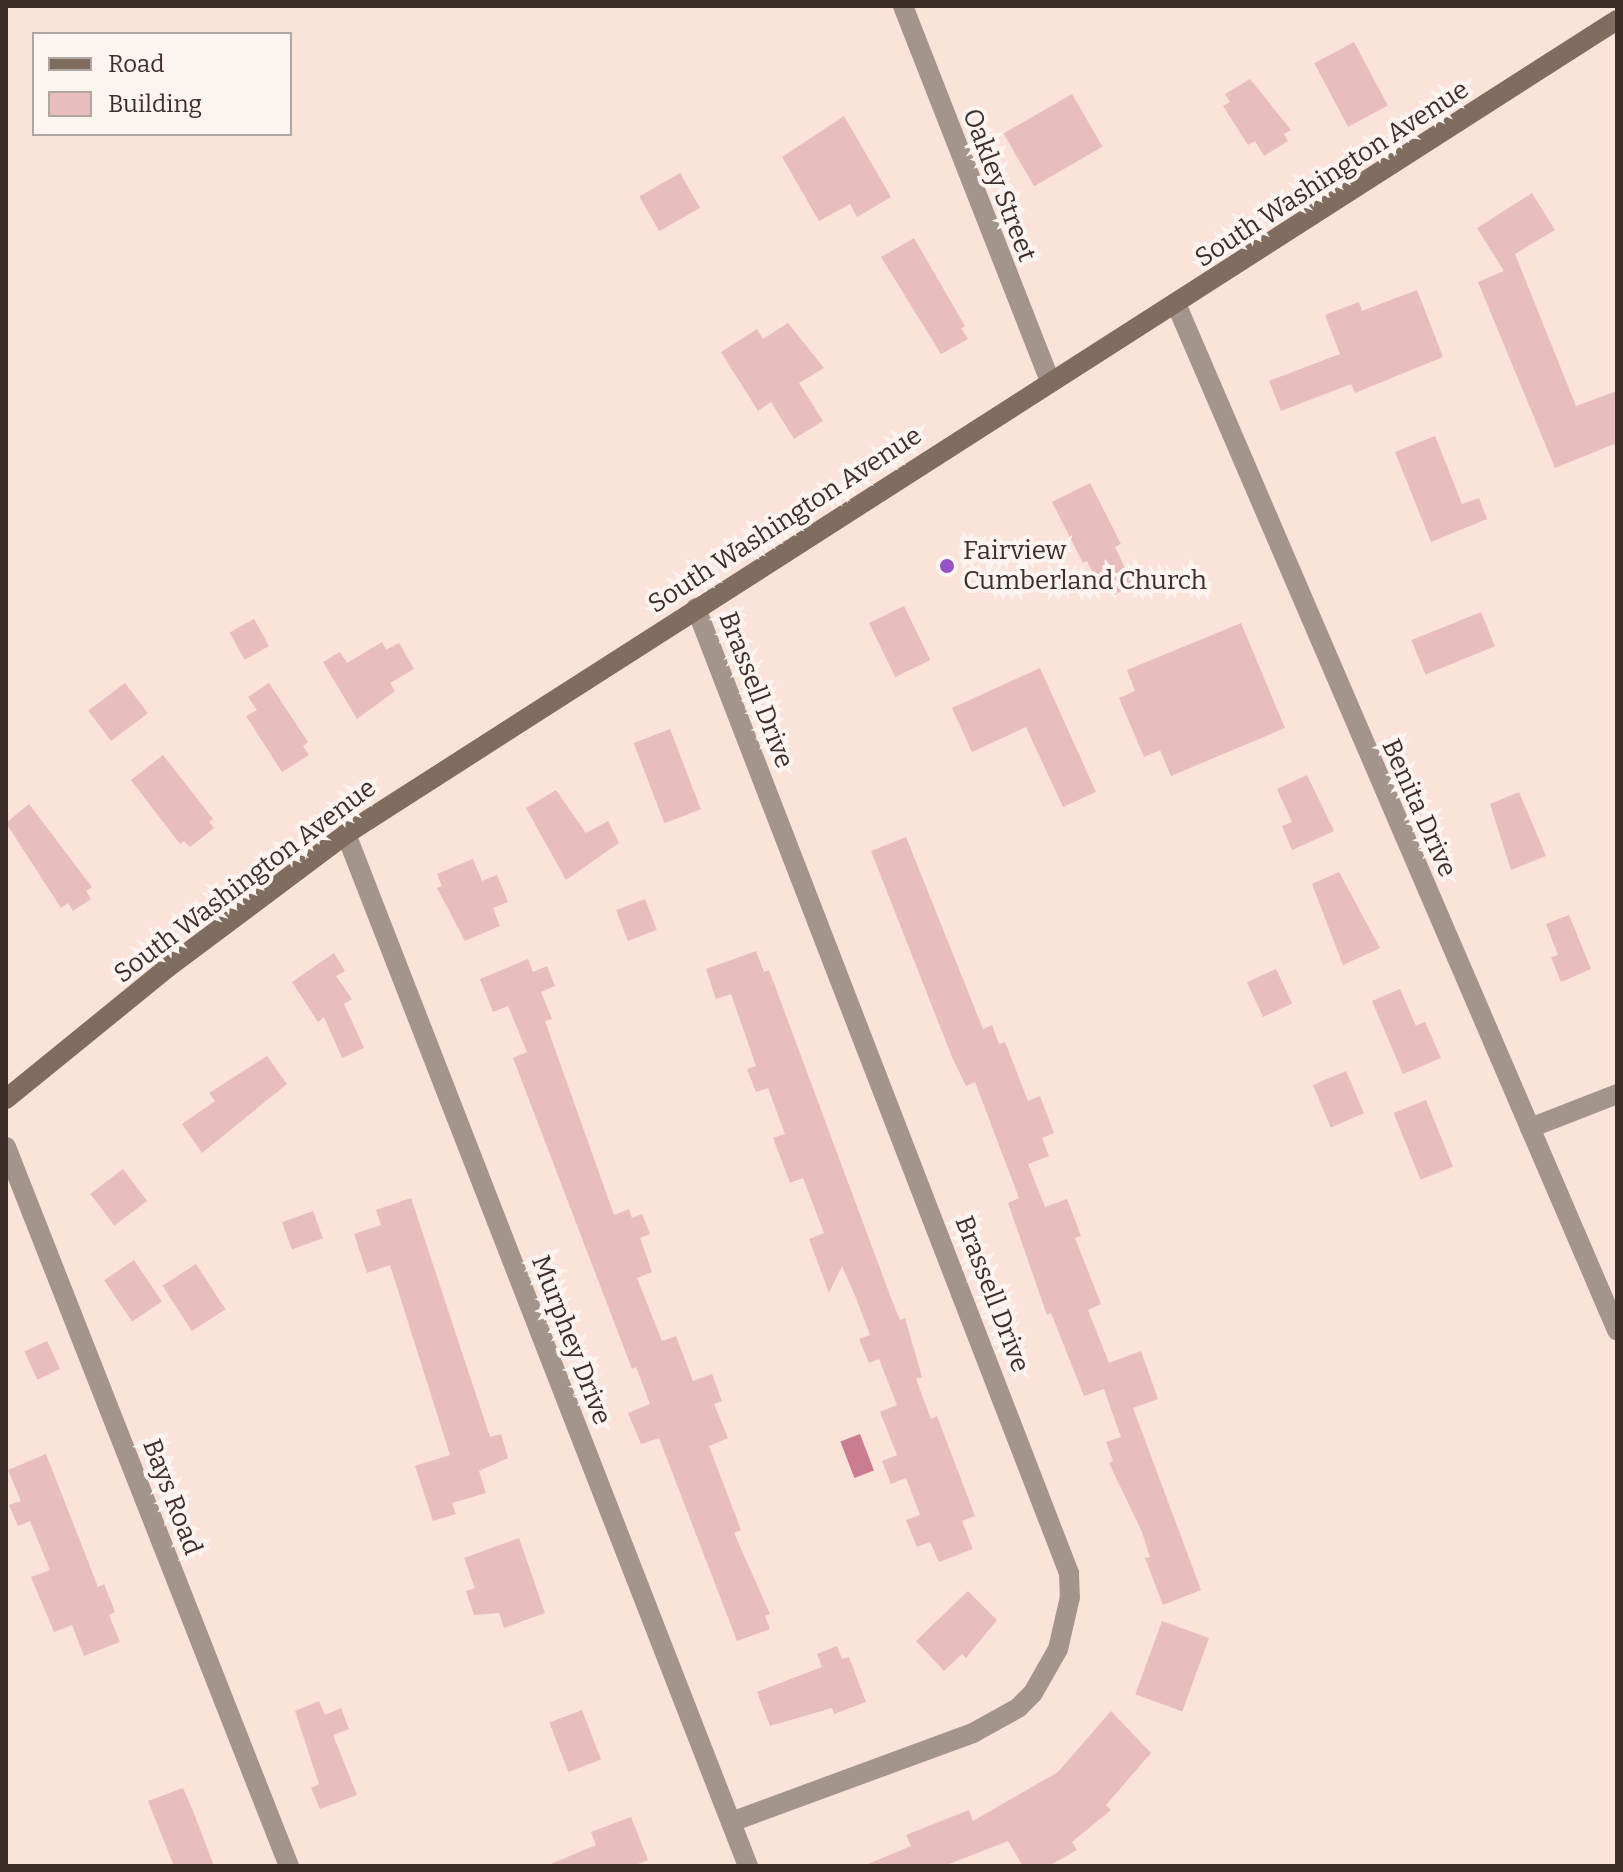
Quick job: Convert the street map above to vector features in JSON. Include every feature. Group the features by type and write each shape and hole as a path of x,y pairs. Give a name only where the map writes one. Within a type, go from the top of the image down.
{"street":[{"name":"Oakley Street","path":"903,6 1050,382"},
{"name":"South Washington Avenue","path":"6,1099 167,968 346,834 1050,382 1177,306 1617,20"},
{"name":"Benita Drive","path":"1177,306 1617,1330"},
{"name":"Brassell Drive","path":"696,608 1052,1520 1069,1585 1058,1649 1033,1693 1018,1708 973,1733 731,1822"},
{"name":"Murphey Drive","path":"346,834 748,1866"},
{"path":"1530,1128 1617,1094"},
{"name":"Bays Road","path":"6,1147 289,1866"}],"shaded area":[{"path":"860,1434 874,1470 854,1478 840,1442"}],"building":[{"path":"1354,42 1388,106 1348,127 1314,63"},
{"path":"1250,79 1291,130 1284,134 1288,141 1264,156 1255,141 1248,145 1223,106 1230,102 1225,94"},
{"path":"1072,94 1102,147 1034,186 1004,134"},
{"path":"844,116 891,197 857,217 850,204 819,221 782,157"},
{"path":"680,173 700,208 659,231 639,196"},
{"path":"1532,193 1555,230 1515,254 1576,406 1617,391 1617,443 1555,468 1478,282 1504,271 1477,228"},
{"path":"914,238 965,326 961,328 968,339 941,354 881,257"},
{"path":"1417,290 1443,357 1355,393 1351,384 1281,411 1269,381 1340,354 1325,315 1359,302 1362,311"},
{"path":"788,323 824,368 799,383 823,421 794,439 771,402 758,411 721,352 757,329 763,339"},
{"path":"1435,436 1462,504 1479,498 1487,519 1431,542 1395,452"},
{"path":"1090,483 1121,544 1115,547 1133,585 1114,595 1107,581 1099,586 1087,561 1083,563 1052,502"},
{"path":"904,606 930,660 895,677 869,623"},
{"path":"1481,612 1495,646 1425,674 1411,640"},
{"path":"254,619 269,646 245,660 230,633"},
{"path":"1241,623 1285,728 1171,776 1160,750 1144,757 1119,698 1135,691 1127,670"},
{"path":"382,642 386,650 399,643 414,669 390,683 395,691 357,719 323,662 340,652 347,663"},
{"path":"1040,668 1096,792 1063,807 1026,727 972,752 952,708"},
{"path":"125,683 148,713 111,741 88,711"},
{"path":"269,683 308,742 303,746 309,755 282,772 246,716 257,710 248,697"},
{"path":"670,729 701,809 664,823 634,743"},
{"path":"163,755 213,819 209,822 214,828 190,847 184,841 180,844 131,780"},
{"path":"1307,775 1334,831 1292,850 1282,826 1292,822 1277,789"},
{"path":"556,790 586,833 608,821 619,843 566,880 526,808"},
{"path":"1519,792 1546,856 1511,870 1490,804"},
{"path":"29,804 92,887 86,891 91,899 73,911 68,903 61,908 6,823"},
{"path":"906,837 983,1029 992,1025 999,1044 1005,1042 1028,1101 1040,1096 1054,1133 1042,1138 1049,1156 1028,1164 1045,1207 1067,1199 1081,1236 1075,1238 1101,1304 1088,1310 1109,1363 1141,1351 1158,1399 1133,1408 1201,1590 1163,1605 1145,1558 1150,1557 1142,1532 1109,1463 1113,1461 1106,1442 1121,1437 1104,1389 1084,1396 1051,1313 1047,1315 1008,1203 1019,1198 975,1082 966,1086 952,1057 871,851"},
{"path":"473,859 482,881 497,875 508,902 493,908 500,926 465,941 437,888 442,886 437,874"},
{"path":"1339,872 1380,948 1343,965 1312,884"},
{"path":"645,899 657,930 628,941 616,910"},
{"path":"1569,915 1591,969 1561,982 1551,957 1558,955 1546,924"},
{"path":"756,951 764,972 769,970 891,1298 900,1320 905,1318 922,1377 916,1379 931,1419 937,1416 975,1516 962,1521 973,1549 939,1562 930,1542 917,1547 906,1520 920,1515 906,1478 891,1484 882,1461 897,1455 880,1412 897,1405 879,1359 869,1363 859,1339 870,1335 856,1298 842,1266 829,1293 809,1239 824,1233 803,1178 790,1183 773,1138 785,1134 768,1088 756,1092 747,1069 756,1066 731,994 716,999 706,969"},
{"path":"334,953 345,971 336,976 352,999 344,1004 364,1048 342,1058 324,1017 318,1022 292,982"},
{"path":"528,959 533,972 547,966 555,986 541,992 552,1019 545,1021 614,1215 629,1209 632,1218 642,1214 650,1234 640,1238 652,1272 637,1278 662,1341 676,1336 693,1381 712,1374 722,1401 714,1404 728,1438 709,1446 741,1530 734,1533 770,1614 765,1616 770,1629 737,1641 659,1438 641,1444 628,1413 650,1404 636,1367 632,1369 513,1058 527,1052 508,1006 493,1012 480,979"},
{"path":"1276,969 1292,1003 1263,1017 1247,983"},
{"path":"1400,989 1416,1026 1425,1022 1441,1058 1403,1074 1372,1001"},
{"path":"267,1056 287,1084 202,1153 182,1124 215,1101 209,1093"},
{"path":"1346,1071 1364,1113 1331,1127 1313,1085"},
{"path":"1426,1100 1453,1167 1421,1180 1394,1113"},
{"path":"123,1169 147,1201 114,1226 90,1194"},
{"path":"411,1198 490,1437 501,1434 508,1458 479,1471 486,1493 452,1503 456,1514 433,1521 415,1466 450,1455 390,1265 367,1273 354,1234 381,1225 376,1210"},
{"path":"313,1211 323,1238 292,1250 282,1222"},
{"path":"134,1260 162,1301 132,1322 104,1280"},
{"path":"196,1264 225,1309 192,1331 162,1286"},
{"path":"47,1341 60,1369 37,1380 24,1352"},
{"path":"46,1454 98,1587 104,1584 115,1612 109,1615 120,1642 84,1656 72,1625 54,1632 31,1577 50,1570 30,1521 18,1526 9,1505 21,1501 8,1470"},
{"path":"519,1538 545,1613 504,1628 499,1613 474,1615 466,1591 475,1588 464,1558"},
{"path":"968,1591 997,1620 966,1658 962,1654 944,1671 916,1641"},
{"path":"1162,1621 1209,1638 1182,1711 1135,1694"},
{"path":"837,1646 842,1659 849,1657 866,1702 834,1714 832,1708 770,1726 757,1692 822,1667 817,1654"},
{"path":"319,1701 325,1715 341,1708 349,1729 333,1735 357,1795 320,1809 311,1788 319,1784 295,1711"},
{"path":"582,1710 601,1759 568,1772 549,1723"},
{"path":"1111,1711 1151,1753 1106,1805 1111,1810 1072,1842 1077,1850 1049,1866 1023,1866 1008,1841 944,1866 863,1866 911,1846 906,1835 969,1810 973,1821 1058,1772"},
{"path":"183,1788 214,1866 174,1866 148,1801"},
{"path":"631,1817 648,1860 633,1866 546,1866 596,1845 591,1832"}],"place":[{"name":"Fairview Cumberland Church","path":"947,566"}]}
